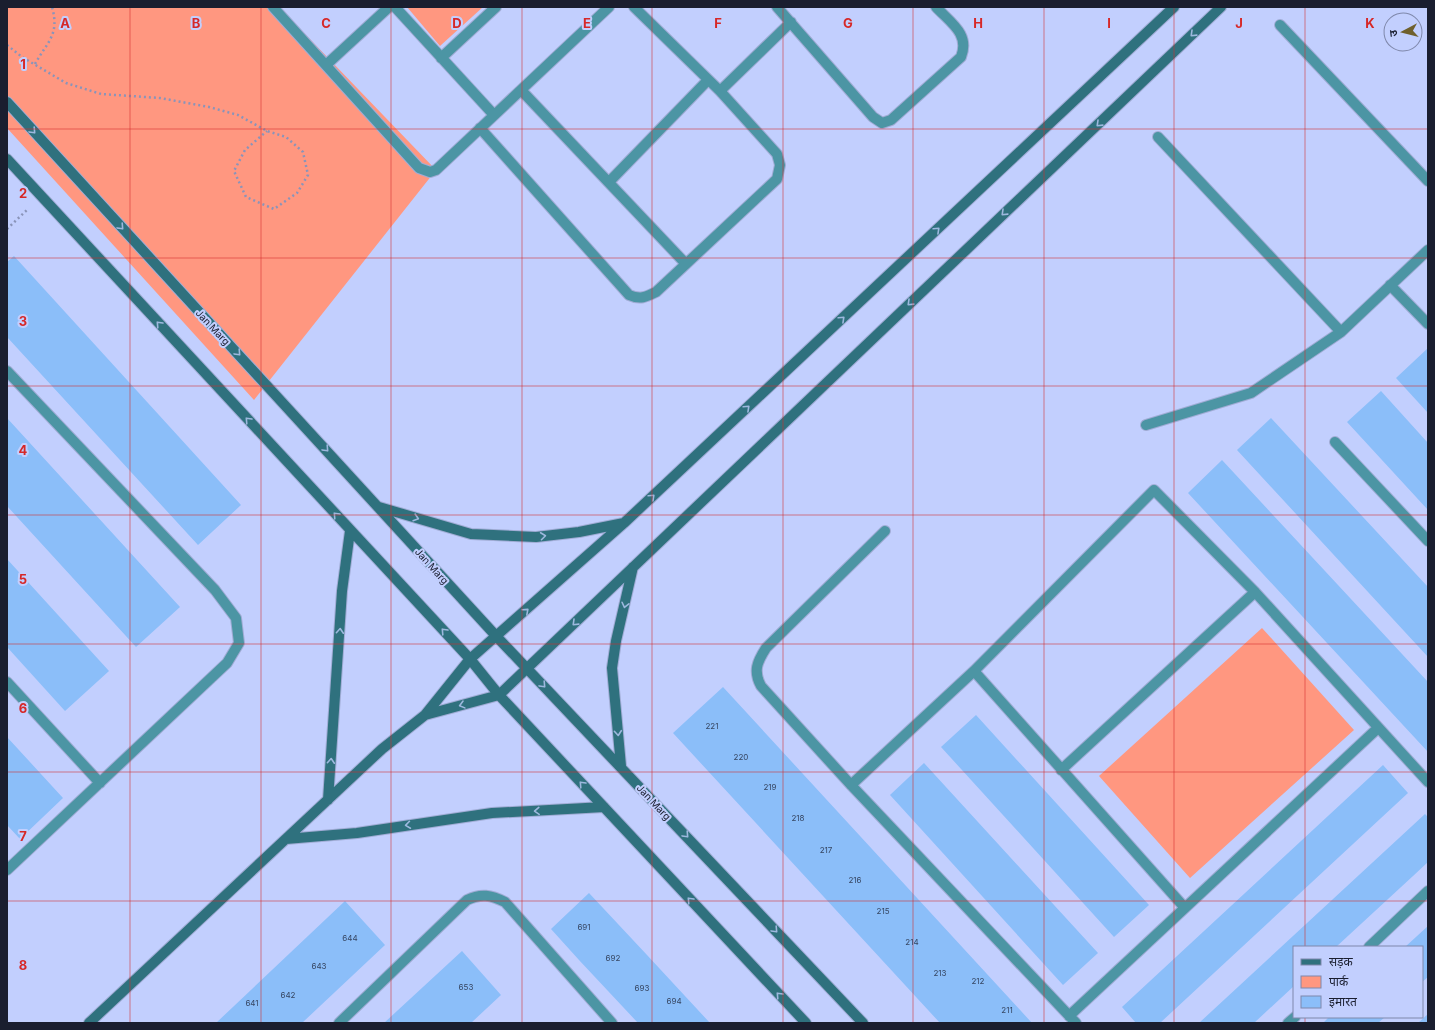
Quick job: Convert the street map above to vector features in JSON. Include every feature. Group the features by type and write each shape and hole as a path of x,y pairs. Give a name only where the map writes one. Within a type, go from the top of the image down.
{"main road":[{"path":"89,1023 382,749 425,715 470,659 497,637 624,523 1174,7"},
{"path":"425,715 499,695 1221,7"},
{"name":"Jan Marg","path":"7,102 497,637 621,766 863,1023"},
{"path":"7,159 470,659 499,695 806,1023"},
{"path":"378,506 471,534 536,537 579,532 624,523"},
{"path":"328,800 342,591 350,531"},
{"path":"621,766 612,668 616,641 633,567"},
{"path":"286,839 358,832 492,813 604,807"}],"street":[{"path":"272,7 419,168 430,172 436,170 494,114 610,7"},
{"path":"326,65 389,7"},
{"path":"395,7 494,114"},
{"path":"441,58 496,7"},
{"path":"480,128 629,295 636,299 656,292 777,179 780,173 780,165 777,154 720,91 634,7"},
{"path":"777,7 873,117 882,123 891,120 961,57 965,47 962,35 936,7"},
{"path":"720,91 791,22"},
{"path":"1280,25 1428,181"},
{"path":"609,182 708,80"},
{"path":"521,90 686,264"},
{"path":"1158,137 1341,332"},
{"path":"1146,425 1251,393 1341,332 1428,250"},
{"path":"1390,285 1428,324"},
{"path":"7,371 215,590 236,618 239,642 227,663 7,870"},
{"path":"1335,442 1428,541"},
{"path":"851,785 974,671 1154,490 1255,592 1428,782"},
{"path":"885,531 766,648 758,660 756,677 761,686 851,785 1073,1020 1185,908 1378,728"},
{"path":"1061,770 1255,592"},
{"path":"974,671 1185,908"},
{"path":"7,682 100,783"},
{"path":"1370,946 1428,891"},
{"path":"339,1023 467,900 475,896 491,895 505,902 612,1023"}],"path":[{"path":"35,64 51,40 56,24 52,7"},
{"path":"7,45 66,84 101,94 160,98 209,107 238,115 267,131 286,136 303,152 308,175 297,193 274,209 246,197 234,171 245,150 267,131"},
{"path":"7,229 41,196"}],"green space":[{"path":"7,7 279,7 436,170 254,400 7,128"},
{"path":"407,7 483,7 440,46"},
{"path":"1262,628 1354,730 1190,878 1099,776"}],"building":[{"path":"14,256 241,505 198,545 7,337 7,262"},
{"path":"1428,348 1428,413 1396,378"},
{"path":"1381,391 1428,443 1428,510 1347,422"},
{"path":"7,418 180,607 136,647 7,506"},
{"path":"1271,418 1428,587 1428,657 1237,450"},
{"path":"1222,460 1428,682 1428,752 1188,493"},
{"path":"7,559 109,671 65,711 7,647"},
{"path":"723,687 1032,1023 940,1023 673,733"},
{"path":"976,715 1149,905 1114,937 941,747"},
{"path":"7,737 63,798 20,839 7,825"},
{"path":"924,763 1098,953 1063,985 890,795"},
{"path":"1383,765 1408,793 1160,1023 1136,1023 1122,1007"},
{"path":"1425,814 1428,817 1428,862 1337,946 1293,946 1293,987 1254,1023 1199,1023"},
{"path":"589,893 710,1023 638,1023 579,960 551,929"},
{"path":"345,901 385,945 302,1023 216,1023"},
{"path":"1428,926 1428,977 1423,981 1423,946 1406,946"},
{"path":"462,951 501,995 471,1023 384,1023"},
{"path":"1428,1014 1428,1023 1418,1023"},
{"path":"1328,1018 1384,1018 1378,1023 1323,1023"}]}
